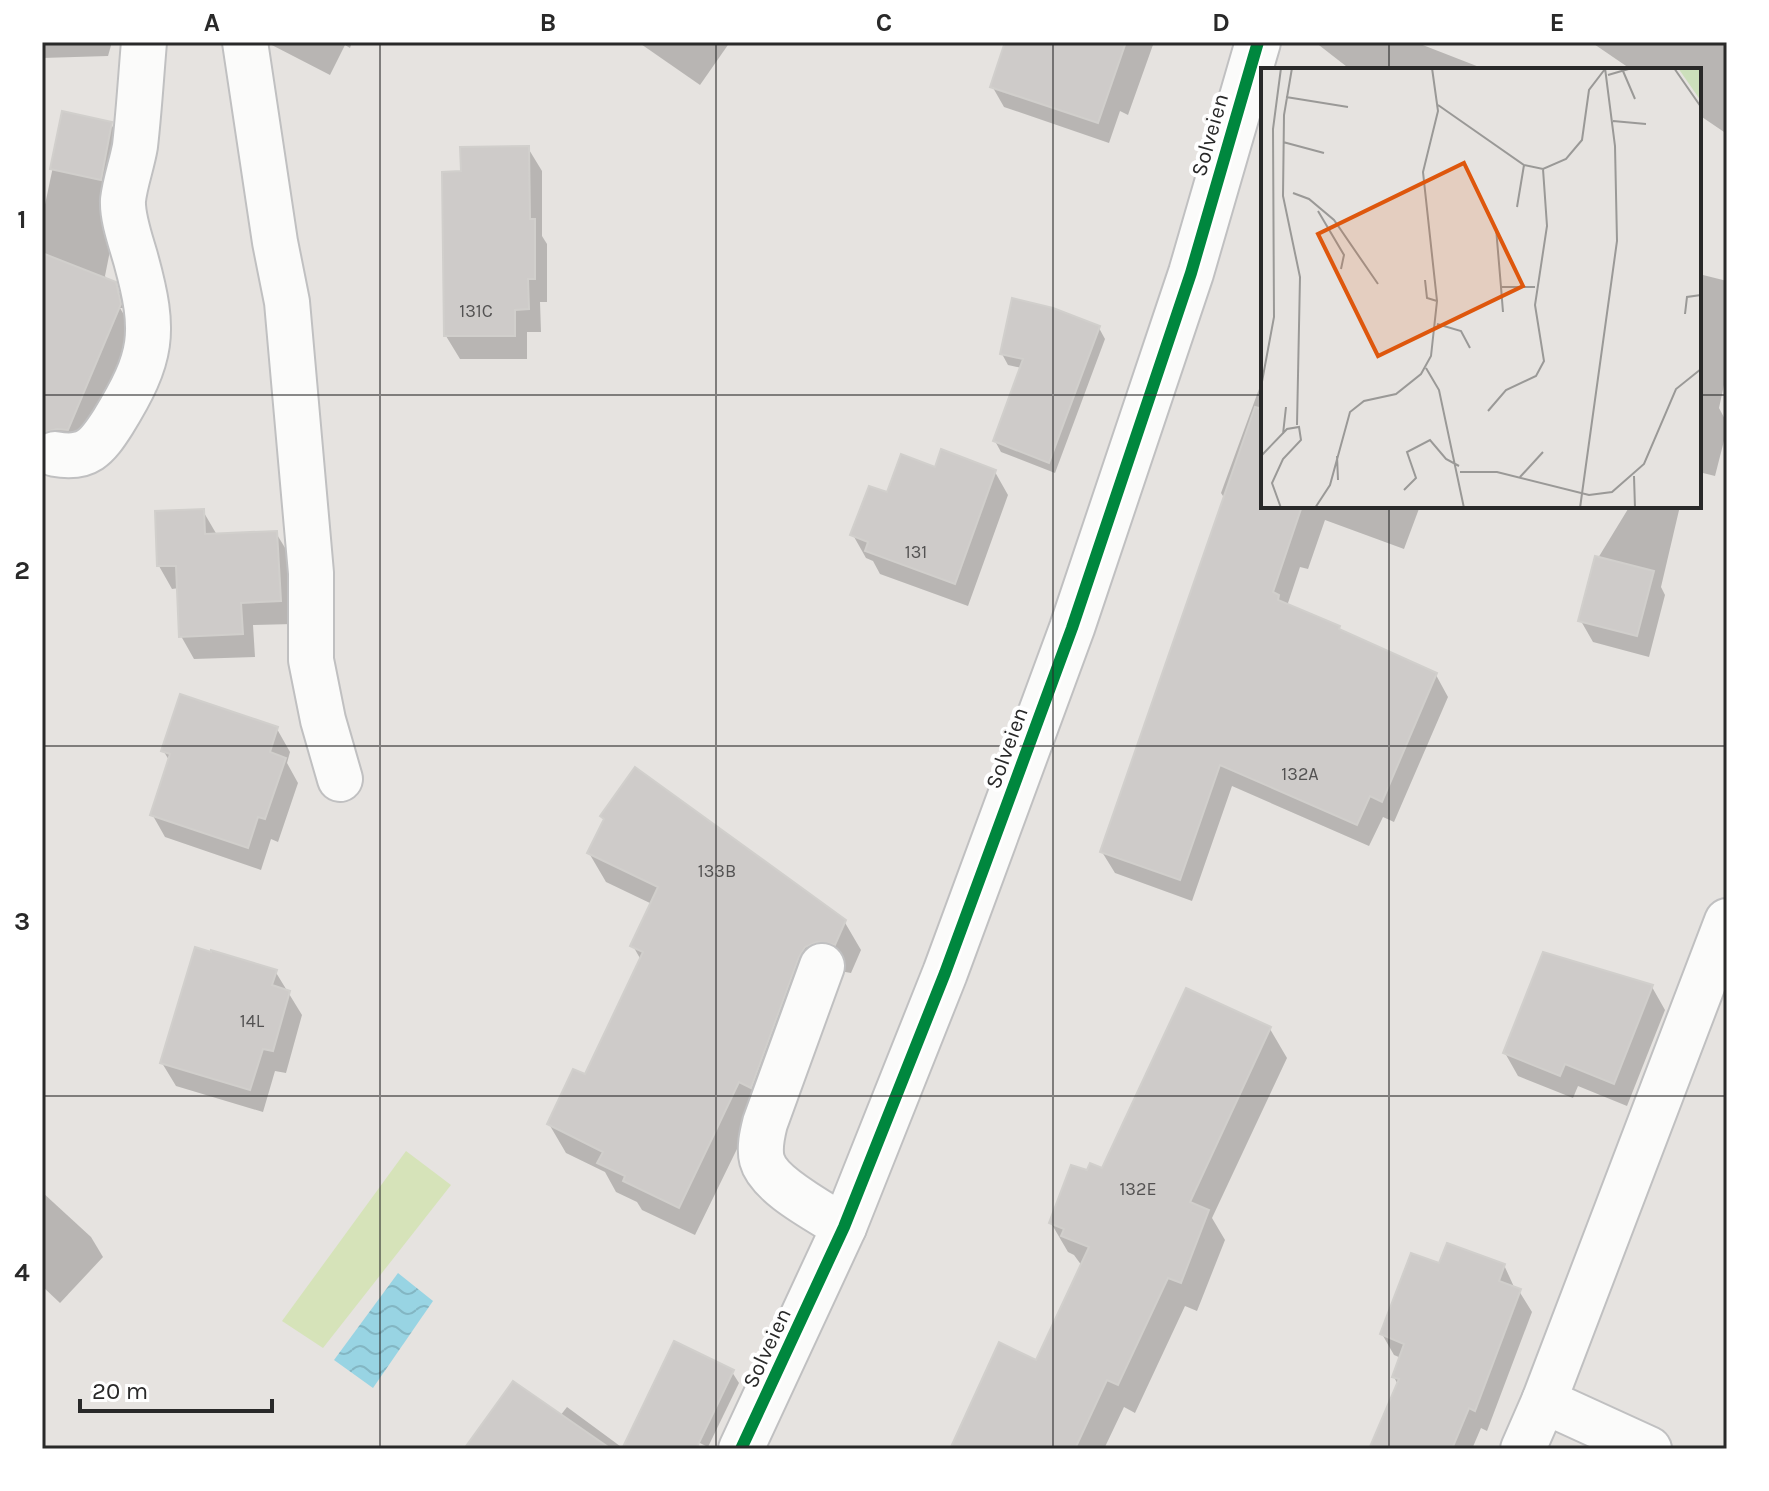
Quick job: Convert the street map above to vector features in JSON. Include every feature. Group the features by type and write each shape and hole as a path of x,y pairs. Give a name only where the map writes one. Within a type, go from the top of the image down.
{"street":[{"path":"55,454 71,457 90,451 104,436 126,400 146,358 149,327 145,292 123,202 134,149 144,42"},
{"path":"245,42 287,302 311,573 311,660 323,720 340,779"},
{"name":"Solveien","path":"741,1449 844,1227 945,973 1072,628 1191,273 1258,42"},
{"path":"1523,1449 1727,921"},
{"path":"822,966 765,1123 760,1149 763,1164 772,1179 844,1227"},
{"path":"1544,1401 1649,1449"}],"green space":[{"path":"406,1151 451,1185 323,1348 282,1321"}],"water":[{"path":"398,1273 433,1301 373,1388 334,1360"}],"building":[{"path":"1005,42 1126,42 1098,123 990,87"},
{"path":"62,111 112,122 101,180 50,169"},
{"path":"529,146 530,219 535,219 535,279 528,279 529,309 515,310 515,336 444,336 442,172 461,171 460,147"},
{"path":"42,253 116,282 121,304 68,430 42,433"},
{"path":"1012,298 1053,308 1100,326 1049,463 993,441 1023,359 1000,354"},
{"path":"1255,407 1261,408 1261,508 1301,508 1273,592 1279,595 1278,600 1437,673 1382,802 1370,796 1357,825 1220,765 1180,880 1100,852"},
{"path":"941,449 996,470 955,584 865,551 868,542 850,535 869,486 887,492 901,454 935,467"},
{"path":"204,509 205,534 277,531 281,601 241,603 243,634 179,637 176,566 157,566 155,511"},
{"path":"1595,556 1654,571 1637,636 1578,621"},
{"path":"180,694 278,727 270,752 286,758 265,819 258,817 248,848 150,815 170,754 161,751"},
{"path":"635,767 846,920 835,945 817,942 805,947 799,957 751,1088 739,1082 679,1208 623,1181 625,1176 597,1163 603,1152 547,1124 573,1069 585,1074 643,952 630,946 658,887 587,853 604,819 600,816"},
{"path":"195,947 277,970 272,985 290,991 273,1051 263,1049 250,1090 160,1063"},
{"path":"1543,952 1653,985 1614,1084 1565,1064 1560,1076 1503,1053"},
{"path":"1186,988 1271,1027 1190,1202 1209,1210 1181,1283 1168,1278 1118,1385 1107,1380 1075,1449 950,1449 999,1342 1036,1360 1089,1247 1061,1236 1064,1229 1049,1223 1071,1165 1087,1170 1090,1163 1102,1168"},
{"path":"1447,1243 1505,1264 1499,1281 1521,1289 1475,1411 1469,1408 1452,1449 1369,1449 1399,1379 1392,1377 1404,1344 1380,1334 1411,1253 1439,1263"},
{"path":"674,1341 734,1370 696,1449 622,1449"},
{"path":"513,1381 611,1449 464,1449"}],"cycle path":[{"path":"741,1449 844,1227 945,973 1072,628 1191,273 1258,42"}]}
